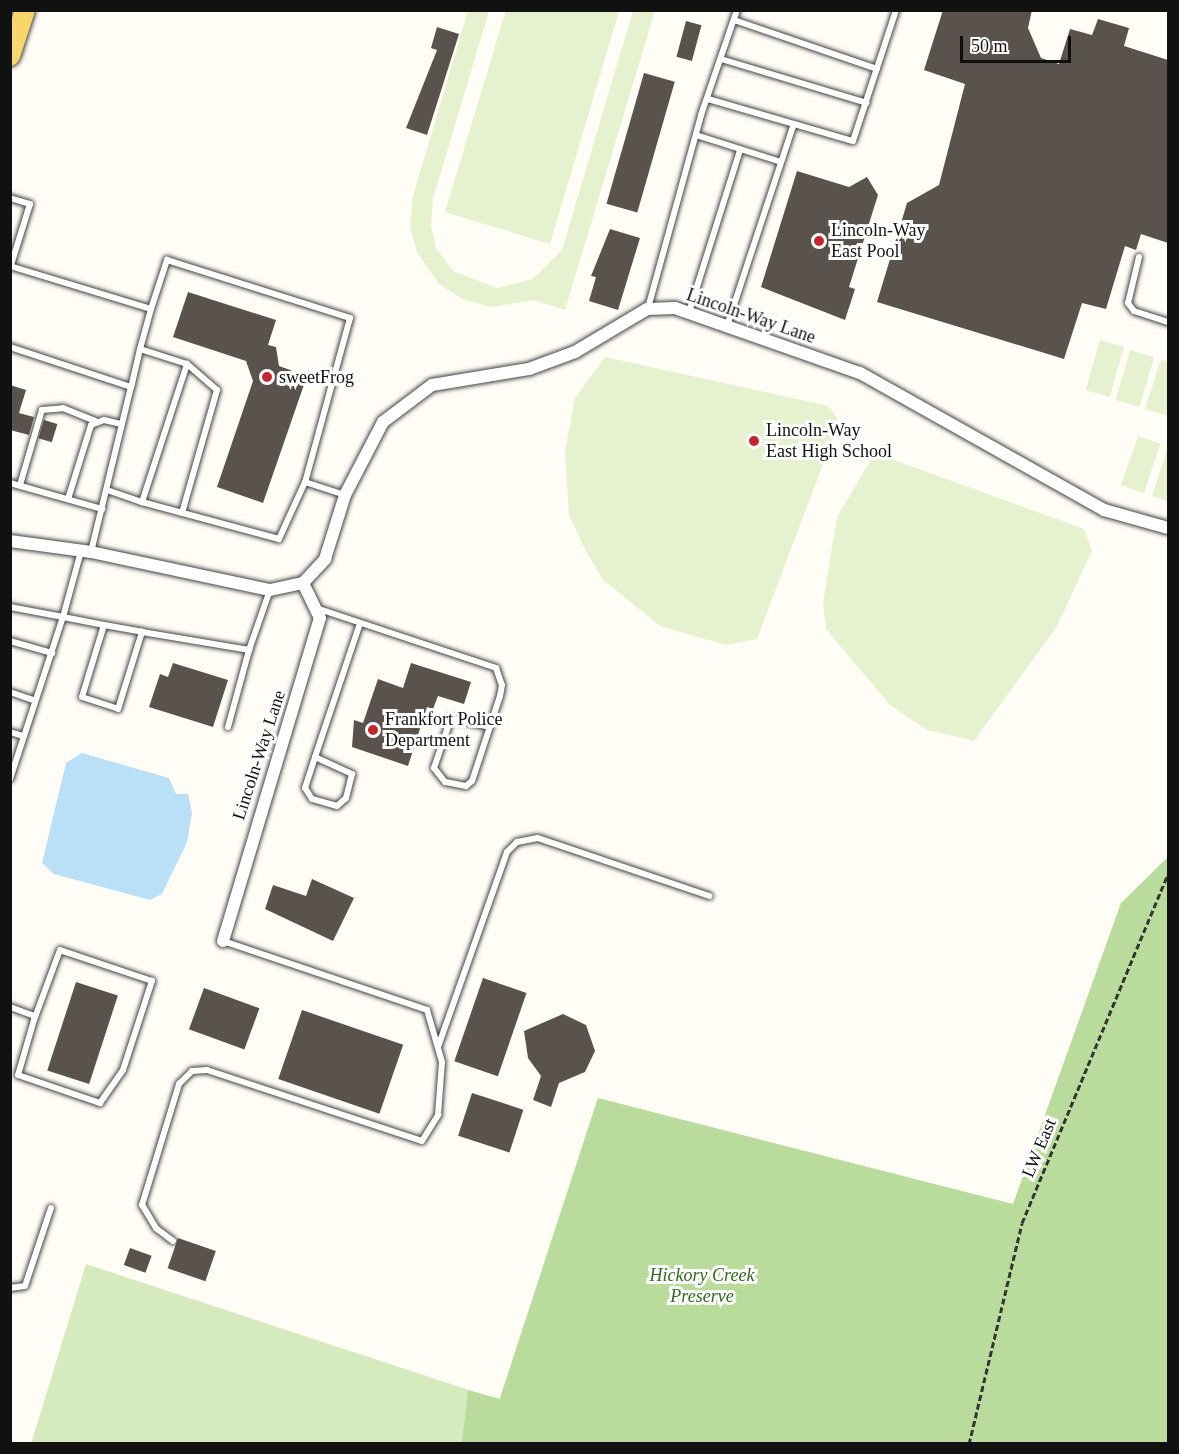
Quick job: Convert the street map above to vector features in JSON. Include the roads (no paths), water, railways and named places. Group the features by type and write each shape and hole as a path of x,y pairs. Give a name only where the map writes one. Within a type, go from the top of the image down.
{"main road":[{"path":"10,56 19,18"}],"street":[{"name":"Lincoln-Way Lane","path":"647,309 688,313 860,373 1104,510 1168,528"},
{"path":"10,541 86,551 270,590 303,583 326,559 345,495 383,422 432,385 529,369 575,352 647,309"},
{"name":"Lincoln-Way Lane","path":"223,941 320,618 303,583"}],"lane":[{"path":"647,309 696,135 737,10"},
{"path":"708,99 848,143 856,136 896,10"},
{"path":"734,20 877,69"},
{"path":"721,59 867,103"},
{"path":"727,326 778,161 793,126"},
{"path":"696,135 778,161"},
{"path":"688,313 740,150"},
{"path":"10,198 30,204 11,265 151,309"},
{"path":"1139,256 1128,303 1134,311 1168,322"},
{"path":"11,780 33,700 108,490 140,350 167,260 350,318 304,482 279,539 142,502 108,490"},
{"path":"10,347 131,387"},
{"path":"140,350 188,364 217,390 182,513"},
{"path":"142,502 188,364"},
{"path":"20,485 42,410 63,408 96,421 122,424"},
{"path":"68,499 96,421"},
{"path":"304,482 345,495"},
{"path":"10,483 102,509"},
{"path":"228,727 249,650 270,590"},
{"path":"10,607 249,650"},
{"path":"315,608 496,668 502,685 489,727 472,781 457,786 437,776 436,759 451,718 489,727"},
{"path":"315,757 351,774 346,798 337,806 306,794 315,757 360,623"},
{"path":"104,625 82,697 118,709 142,632"},
{"path":"10,640 52,652"},
{"path":"10,692 33,700"},
{"path":"10,732 23,736"},
{"path":"438,1048 507,852 517,842 538,838 709,896"},
{"path":"172,1241 156,1228 142,1205 179,1084 192,1071 207,1070 422,1141 438,1115 438,1048 427,1010 223,941"},
{"path":"10,1007 35,1016 18,1075 100,1103 123,1070 152,981 60,950 34,1020"},
{"path":"10,1288 26,1286 51,1208"}],"water":[{"path":"82,753 169,778 176,794 188,794 192,813 187,842 162,894 150,900 54,874 42,863 66,763"}],"place":[{"name":"Lincoln-Way East Pool","path":"819,241"},
{"name":"sweetFrog","path":"267,377"},
{"name":"Lincoln-Way East High School","path":"754,441"},
{"name":"Frankfort Police Department","path":"373,730"}],"park label":[{"name":"Hickory Creek Preserve","path":"702,1286"}]}
